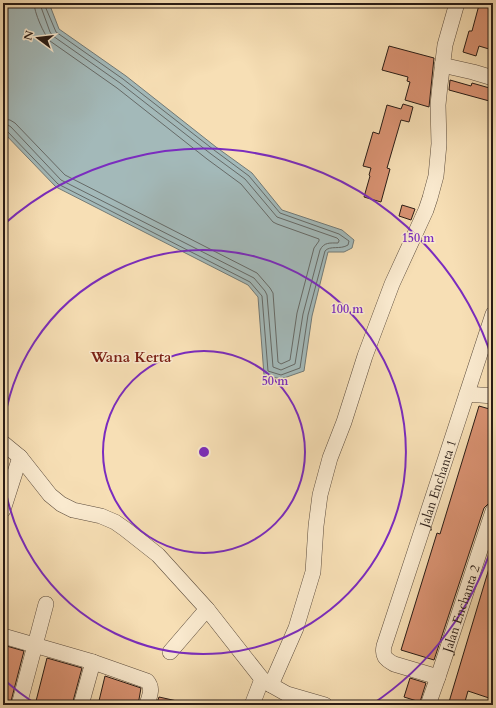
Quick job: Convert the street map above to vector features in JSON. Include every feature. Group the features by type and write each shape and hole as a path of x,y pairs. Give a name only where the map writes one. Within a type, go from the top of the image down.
{"street":[{"path":"252,705 296,628 313,572 320,495 330,458 344,422 365,356 392,284 430,198 436,176 439,144 438,105 442,65 445,45 457,3"},
{"path":"442,65 455,67 493,78"},
{"name":"Jalan Enchanta 1","path":"438,677 394,664 388,661 383,652 386,638 493,314"},
{"path":"467,394 493,396"},
{"path":"3,443 20,457 50,495 61,504 73,510 101,516 116,522 158,555 207,609 266,682 287,694 325,705"},
{"path":"3,510 20,457"},
{"name":"Jalan Enchanta 2","path":"428,705 493,511"},
{"path":"19,705 46,604"},
{"path":"170,652 207,609"},
{"path":"3,636 93,662 147,681 151,685 147,705"},
{"path":"81,705 93,662"}],"water":[{"path":"3,3 49,3 59,29 126,76 216,147 252,173 282,210 342,230 354,240 352,248 344,252 328,252 312,316 304,371 281,379 264,375 258,297 248,285 56,187 3,132"}],"building":[{"path":"479,5 493,9 493,34 489,49 479,46 476,56 463,52 469,31 472,31"},
{"path":"389,46 434,58 429,107 405,100 410,82 407,81 408,77 382,70"},
{"path":"450,80 471,86 472,83 493,89 493,102 449,90"},
{"path":"403,104 413,107 409,122 401,120 387,168 390,169 381,202 364,197 371,168 363,166 373,132 379,134 387,105 401,109"},
{"path":"402,205 415,209 411,220 399,216"},
{"path":"479,406 493,410 493,489 489,503 484,508 434,660 401,650 437,533 440,534"},
{"path":"490,565 493,566 493,683 489,698 468,691 464,705 459,705 449,702"},
{"path":"3,645 24,651 10,705 3,705"},
{"path":"47,658 82,668 72,705 35,705"},
{"path":"105,676 141,688 138,705 98,705"},
{"path":"410,678 426,683 420,702 404,697"},
{"path":"159,697 177,701 176,705 156,705"}],"district":[{"name":"Wana Kerta","path":"131,357"}]}
